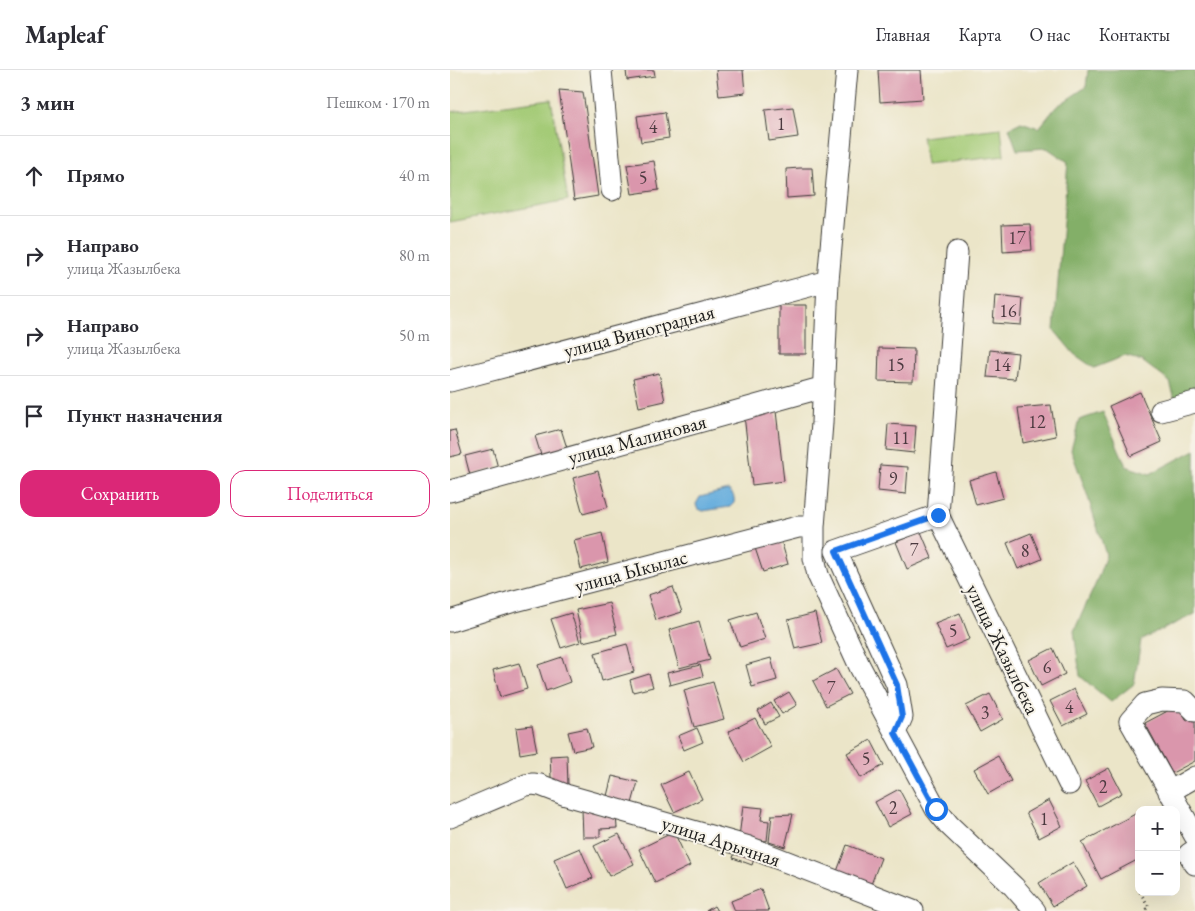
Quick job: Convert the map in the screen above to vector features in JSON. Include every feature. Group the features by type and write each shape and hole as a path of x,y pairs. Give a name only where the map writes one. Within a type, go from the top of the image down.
{"street":[{"path":"601,70 612,190"},
{"path":"847,70 828,281 824,387 814,527 814,558 818,575 860,667 936,809 949,825 1014,887 1035,911"},
{"path":"895,733 902,717 897,685 836,551 938,515 957,252"},
{"name":"улица Виноградная","path":"450,381 828,281"},
{"name":"улица Малиновая","path":"450,491 824,387"},
{"path":"1161,411 1195,402"},
{"name":"улица Жазылбека","path":"938,515 1069,784"},
{"name":"улица Ыкылас","path":"450,621 511,602 789,529 814,527"},
{"path":"1195,711 1185,701 1162,700 1145,704 1130,721 1195,836"},
{"path":"1169,792 1195,777"},
{"name":"улица Арычная","path":"450,817 526,785 540,785 566,795 746,846 913,911"},
{"path":"1195,850 1189,854 1195,864"}],"path":[{"path":"1142,896 1148,907 1143,911"}],"green space":[{"path":"1088,70 1195,70 1195,396 1175,400 1170,382 1142,361 1125,356 1094,368 1074,354 1054,330 1068,162 1047,148 1017,150 1009,128 1021,122 1039,128 1056,107 1086,87"},
{"path":"551,99 568,200 450,222 450,112"},
{"path":"1001,128 1004,156 926,165 922,137"},
{"path":"1103,412 1126,466 1150,474 1195,450 1195,614 1141,640 1134,684 1111,702 1080,676 1074,631 1096,583 1106,555 1071,450 1079,420"}],"water":[{"path":"728,490 734,499 734,503 730,507 703,511 697,508 696,504 700,497"}],"building":[{"path":"626,70 654,70 655,76 627,80"},
{"path":"716,70 743,70 745,93 719,96"},
{"path":"878,70 921,70 923,99 880,102"},
{"path":"559,90 583,92 598,196 574,200"},
{"path":"793,107 798,137 769,141 765,110"},
{"path":"665,112 669,138 641,142 637,116"},
{"path":"654,161 659,190 632,194 627,165"},
{"path":"812,168 814,196 787,198 786,169"},
{"path":"1030,224 1032,250 1003,252 1002,225"},
{"path":"995,296 1023,299 1021,325 993,323"},
{"path":"779,305 806,305 806,354 779,354"},
{"path":"879,348 914,349 913,382 878,381"},
{"path":"990,350 1018,353 1015,379 987,377"},
{"path":"659,373 665,401 639,407 633,379"},
{"path":"1140,392 1162,442 1131,456 1109,406"},
{"path":"1051,405 1056,436 1023,443 1018,408"},
{"path":"776,411 784,481 752,485 744,415"},
{"path":"888,424 916,426 914,453 886,450"},
{"path":"561,429 567,448 541,455 535,436"},
{"path":"455,430 462,454 450,457 450,431"},
{"path":"493,449 498,468 470,475 465,456"},
{"path":"880,465 908,467 906,494 878,491"},
{"path":"598,471 608,507 583,514 573,478"},
{"path":"996,472 1003,498 976,505 969,480"},
{"path":"921,532 932,558 907,569 896,542"},
{"path":"602,533 608,562 581,569 574,540"},
{"path":"1031,533 1042,559 1018,569 1007,543"},
{"path":"780,537 788,564 763,572 754,545"},
{"path":"673,587 682,612 656,620 648,595"},
{"path":"609,603 617,634 583,642 576,610"},
{"path":"756,612 765,639 740,647 730,620"},
{"path":"571,613 580,642 561,648 551,619"},
{"path":"815,613 822,643 795,649 788,620"},
{"path":"960,613 970,639 946,649 935,623"},
{"path":"699,621 710,660 679,668 669,630"},
{"path":"627,644 634,672 602,681 595,653"},
{"path":"1053,648 1065,674 1041,686 1029,660"},
{"path":"562,657 570,682 546,691 538,665"},
{"path":"771,658 777,680 752,687 746,665"},
{"path":"519,663 527,689 500,697 493,670"},
{"path":"700,665 703,676 670,685 667,673"},
{"path":"836,669 850,694 826,706 813,681"},
{"path":"649,674 653,687 633,692 630,680"},
{"path":"713,682 724,719 694,727 684,690"},
{"path":"1074,689 1087,714 1063,726 1050,701"},
{"path":"789,692 797,705 782,714 774,701"},
{"path":"990,694 1003,719 980,732 966,706"},
{"path":"771,703 779,717 765,724 758,711"},
{"path":"1179,705 1187,721 1195,717 1195,761 1172,773 1145,723"},
{"path":"755,718 771,747 744,762 728,732"},
{"path":"532,726 537,751 520,754 516,728"},
{"path":"587,728 592,747 573,751 568,732"},
{"path":"697,728 703,742 684,750 678,736"},
{"path":"871,740 884,765 861,778 847,753"},
{"path":"567,755 568,786 557,787 551,777 550,756"},
{"path":"998,756 1011,781 988,794 974,769"},
{"path":"1109,768 1122,793 1098,806 1085,781"},
{"path":"689,772 702,799 674,812 661,785"},
{"path":"612,776 638,782 631,807 606,800"},
{"path":"899,789 912,814 888,827 875,802"},
{"path":"1049,800 1062,826 1039,838 1026,813"},
{"path":"743,806 763,808 761,820 769,821 767,841 739,837"},
{"path":"582,809 598,809 598,815 616,815 617,828 600,829 600,837 583,837"},
{"path":"793,814 785,847 769,842 772,815"},
{"path":"1135,814 1135,861 1101,879 1082,842"},
{"path":"674,832 690,866 655,883 639,849"},
{"path":"619,834 634,864 609,876 594,846"},
{"path":"847,845 881,858 870,887 836,874"},
{"path":"737,846 756,853 752,865 733,858"},
{"path":"580,848 593,878 567,889 554,859"},
{"path":"1073,862 1087,886 1053,906 1039,883"},
{"path":"761,889 769,911 735,911 731,901"},
{"path":"714,906 717,911 706,911"}],"route":[{"path":"936,809 895,733 902,717 897,685 836,551 938,515"}]}
